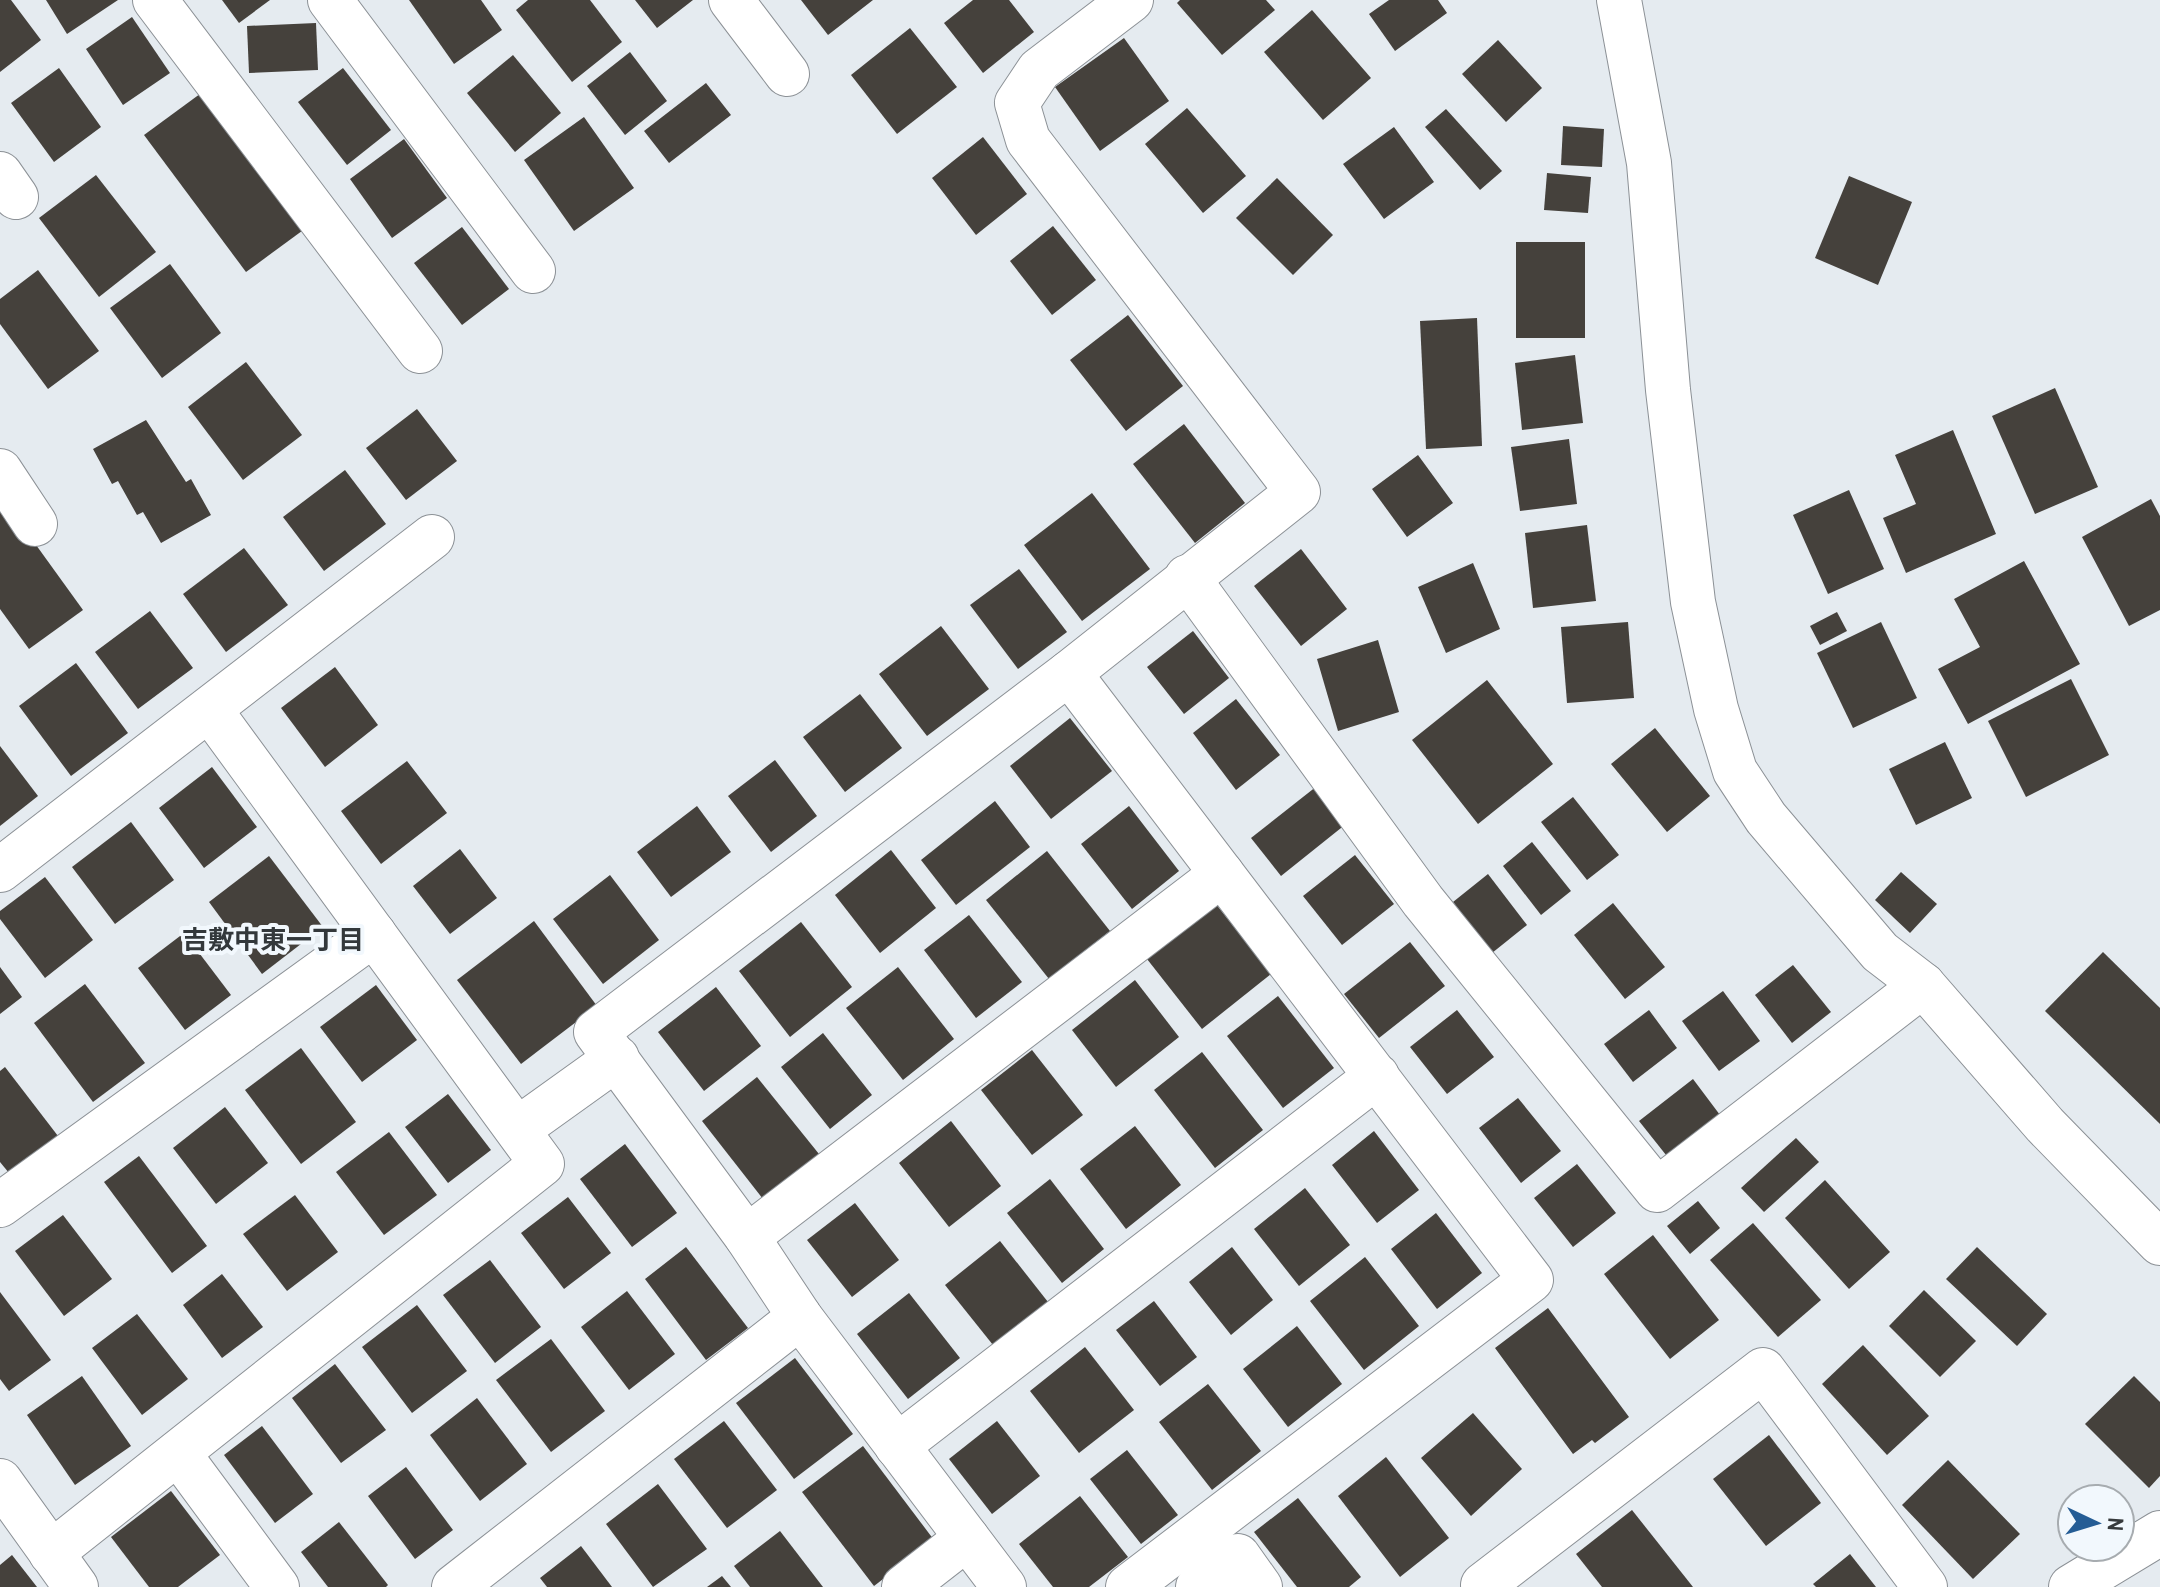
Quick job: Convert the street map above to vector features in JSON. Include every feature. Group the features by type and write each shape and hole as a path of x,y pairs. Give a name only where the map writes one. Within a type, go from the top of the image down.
{"street":[{"path":"155,0 420,351"},
{"path":"330,0 533,271"},
{"path":"731,0 787,74"},
{"path":"1004,1587 800,1317 747,1237 596,1032 1069,673 1298,492 1028,140 1017,103 1039,70 1131,0"},
{"path":"1619,0 1649,163 1668,390 1693,602 1716,709 1735,771 1766,818 1880,952 1923,985 2045,1125 2160,1242"},
{"path":"0,471 35,524"},
{"path":"0,870 432,537"},
{"path":"1187,577 1423,901 1657,1190 1923,985"},
{"path":"1069,673 1531,1280 1128,1587"},
{"path":"7,1508 63,1570 178,1453 542,1164 210,710"},
{"path":"747,1237 1222,874"},
{"path":"0,1205 374,934"},
{"path":"518,1129 617,1058"},
{"path":"897,1446 1377,1076"},
{"path":"454,1587 800,1317"},
{"path":"1483,1585 1763,1370 1925,1587"},
{"path":"178,1453 277,1587"},
{"path":"2071,1587 2160,1533"},
{"path":"904,1587 967,1538"},
{"path":"1198,1587 1238,1556 1260,1587"}],"building":[{"path":"0,0 11,0 41,40 0,72"},
{"path":"46,0 118,0 67,34"},
{"path":"222,0 270,0 239,23"},
{"path":"409,0 481,0 502,30 454,64"},
{"path":"528,0 590,0 622,42 572,82 516,10"},
{"path":"635,0 693,0 657,28"},
{"path":"801,0 873,0 828,35"},
{"path":"973,0 1009,0 1034,32 983,73 944,23"},
{"path":"1180,0 1266,0 1275,10 1222,55 1177,3"},
{"path":"1389,0 1438,0 1447,13 1395,51 1369,14"},
{"path":"1312,10 1371,78 1323,120 1264,52"},
{"path":"132,17 170,73 123,105 86,49"},
{"path":"316,23 318,70 249,73 247,26"},
{"path":"910,28 957,87 897,134 851,75"},
{"path":"1124,38 1169,101 1100,151 1055,87"},
{"path":"1498,40 1542,88 1506,122 1462,74"},
{"path":"630,52 667,101 625,135 587,86"},
{"path":"513,55 561,113 515,152 467,93"},
{"path":"59,68 101,127 54,162 11,103"},
{"path":"343,68 391,130 347,165 298,102"},
{"path":"706,83 731,115 669,163 644,131"},
{"path":"204,91 306,228 246,272 144,135"},
{"path":"1187,108 1246,176 1203,213 1145,144"},
{"path":"1446,109 1502,171 1480,190 1425,127"},
{"path":"584,117 634,188 574,231 524,160"},
{"path":"1563,126 1604,129 1602,167 1561,165"},
{"path":"1394,127 1434,182 1384,219 1343,164"},
{"path":"983,137 1027,194 976,235 932,178"},
{"path":"404,139 447,198 392,238 350,179"},
{"path":"1547,173 1591,177 1588,213 1544,210"},
{"path":"96,175 156,252 99,297 39,218"},
{"path":"1849,176 1912,202 1878,285 1815,258"},
{"path":"1277,178 1333,235 1293,275 1236,218"},
{"path":"1053,226 1096,280 1052,315 1010,261"},
{"path":"462,227 509,289 462,325 414,263"},
{"path":"1516,242 1585,242 1585,338 1516,338"},
{"path":"170,264 221,333 162,378 110,308"},
{"path":"38,270 99,351 48,389 0,324 0,299"},
{"path":"1128,315 1183,386 1126,431 1070,360"},
{"path":"1477,318 1482,446 1426,449 1420,321"},
{"path":"1575,355 1583,423 1522,430 1515,363"},
{"path":"246,362 302,435 243,480 188,407"},
{"path":"2055,388 2098,487 2035,514 1992,416"},
{"path":"417,409 457,461 406,500 366,448"},
{"path":"146,420 186,482 191,479 211,515 161,543 143,512 137,515 118,481 112,484 93,449"},
{"path":"1184,424 1245,503 1195,543 1133,464"},
{"path":"1953,430 1996,534 1906,573 1883,518 1916,504 1895,455"},
{"path":"1569,439 1577,504 1520,511 1511,447"},
{"path":"1418,455 1453,503 1407,537 1372,489"},
{"path":"345,470 386,524 324,571 283,517"},
{"path":"1849,490 1884,569 1828,594 1793,515"},
{"path":"1092,493 1150,569 1082,621 1024,545"},
{"path":"0,495 83,610 29,649 0,609"},
{"path":"2151,499 2160,516 2160,610 2129,626 2082,537"},
{"path":"1587,525 1596,601 1533,608 1525,533"},
{"path":"244,548 288,605 226,652 183,594"},
{"path":"1301,549 1347,609 1301,646 1254,586"},
{"path":"2024,561 2080,664 1968,724 1938,669 1980,647 1954,599"},
{"path":"1473,563 1500,629 1446,653 1418,587"},
{"path":"1019,569 1067,632 1018,669 970,605"},
{"path":"150,611 193,668 138,709 95,652"},
{"path":"1837,612 1847,631 1820,645 1810,626"},
{"path":"1628,622 1634,698 1567,703 1561,627"},
{"path":"1881,622 1917,698 1853,728 1817,653"},
{"path":"941,626 989,689 927,736 879,674"},
{"path":"1193,631 1229,678 1184,714 1147,667"},
{"path":"1378,640 1399,712 1338,731 1317,659"},
{"path":"76,663 128,733 71,776 19,706"},
{"path":"335,667 378,725 325,767 281,708"},
{"path":"2071,679 2109,755 2026,797 1988,721"},
{"path":"1487,680 1553,764 1478,824 1412,740"},
{"path":"860,694 902,748 845,792 803,737"},
{"path":"1236,699 1280,755 1236,790 1193,733"},
{"path":"1070,718 1112,771 1051,819 1010,766"},
{"path":"1655,728 1710,796 1667,832 1611,764"},
{"path":"1945,742 1972,798 1916,825 1889,769"},
{"path":"0,746 38,796 0,826"},
{"path":"775,760 817,816 771,852 728,796"},
{"path":"407,761 447,813 381,864 341,811"},
{"path":"212,767 257,827 204,868 159,808"},
{"path":"1317,786 1346,824 1281,876 1251,838"},
{"path":"1573,797 1619,855 1587,880 1541,822"},
{"path":"995,801 1030,847 956,905 921,860"},
{"path":"697,806 731,852 671,897 637,852"},
{"path":"1129,806 1179,871 1132,909 1081,844"},
{"path":"131,822 174,880 115,924 72,867"},
{"path":"1532,842 1571,891 1541,915 1503,866"},
{"path":"460,849 497,898 450,934 413,886"},
{"path":"891,850 936,908 880,953 835,895"},
{"path":"1047,851 1110,931 1049,979 986,900"},
{"path":"1355,855 1394,904 1342,945 1303,896"},
{"path":"269,856 323,927 262,974 209,902"},
{"path":"1901,872 1937,904 1910,933 1875,900"},
{"path":"1488,874 1527,925 1492,953 1453,902"},
{"path":"610,875 659,940 603,984 553,919"},
{"path":"45,877 93,940 45,978 0,919 0,911"},
{"path":"1613,903 1665,967 1625,999 1574,935"},
{"path":"1216,904 1271,974 1202,1029 1147,959"},
{"path":"969,915 1022,982 976,1018 924,950"},
{"path":"534,921 597,1006 521,1064 457,980"},
{"path":"801,922 852,987 790,1037 739,971"},
{"path":"184,933 231,995 185,1030 138,968"},
{"path":"1410,942 1445,986 1379,1038 1344,994"},
{"path":"2103,952 2160,1008 2160,1124 2045,1011"},
{"path":"1793,965 1831,1012 1792,1043 1755,995"},
{"path":"0,967 22,997 0,1014"},
{"path":"898,967 954,1039 903,1080 846,1008"},
{"path":"1135,980 1179,1037 1116,1087 1072,1030"},
{"path":"85,984 145,1063 93,1102 34,1023"},
{"path":"376,985 417,1040 362,1082 320,1027"},
{"path":"716,987 761,1046 704,1091 658,1032"},
{"path":"1723,991 1760,1041 1719,1071 1682,1021"},
{"path":"1278,996 1334,1068 1283,1108 1227,1036"},
{"path":"1457,1010 1494,1057 1447,1094 1410,1047"},
{"path":"1649,1010 1677,1048 1633,1082 1604,1044"},
{"path":"823,1033 872,1095 830,1129 781,1067"},
{"path":"301,1048 356,1122 301,1164 245,1090"},
{"path":"1032,1050 1083,1115 1032,1155 981,1090"},
{"path":"1202,1052 1263,1130 1215,1168 1154,1090"},
{"path":"5,1067 58,1136 9,1173 0,1162 0,1071"},
{"path":"757,1077 819,1154 763,1199 702,1121"},
{"path":"1693,1079 1723,1119 1670,1160 1639,1121"},
{"path":"448,1094 491,1150 448,1183 405,1127"},
{"path":"1518,1098 1561,1151 1521,1183 1479,1128"},
{"path":"225,1107 268,1163 216,1204 173,1148"},
{"path":"951,1121 1001,1186 949,1227 899,1163"},
{"path":"1135,1126 1181,1185 1126,1229 1080,1169"},
{"path":"1374,1131 1419,1190 1377,1223 1332,1165"},
{"path":"389,1132 437,1195 384,1235 336,1172"},
{"path":"1796,1138 1819,1162 1764,1212 1741,1188"},
{"path":"625,1144 677,1213 632,1247 580,1179"},
{"path":"139,1156 207,1246 172,1273 104,1182"},
{"path":"1577,1164 1616,1213 1573,1247 1534,1198"},
{"path":"1050,1179 1104,1249 1062,1283 1007,1213"},
{"path":"1825,1180 1890,1252 1849,1289 1785,1218"},
{"path":"1305,1188 1350,1245 1299,1286 1254,1229"},
{"path":"295,1195 338,1252 287,1291 243,1234"},
{"path":"568,1197 611,1253 564,1289 521,1233"},
{"path":"1698,1201 1720,1228 1690,1254 1667,1226"},
{"path":"855,1203 899,1260 852,1297 807,1240"},
{"path":"1436,1213 1482,1273 1437,1309 1391,1249"},
{"path":"63,1215 112,1279 64,1316 15,1251"},
{"path":"1753,1223 1821,1300 1778,1337 1710,1260"},
{"path":"1653,1235 1719,1320 1670,1359 1604,1274"},
{"path":"1000,1241 1048,1302 993,1345 945,1285"},
{"path":"686,1247 748,1328 706,1360 645,1279"},
{"path":"1232,1247 1273,1300 1231,1335 1189,1282"},
{"path":"1977,1247 2047,1314 2017,1346 1946,1279"},
{"path":"1365,1257 1419,1326 1364,1370 1310,1301"},
{"path":"490,1260 541,1327 495,1363 443,1295"},
{"path":"222,1274 263,1327 222,1358 183,1305"},
{"path":"1924,1290 1976,1341 1940,1377 1889,1326"},
{"path":"627,1291 675,1354 629,1390 581,1327"},
{"path":"0,1292 51,1360 9,1391 0,1379"},
{"path":"909,1293 960,1358 908,1399 857,1334"},
{"path":"1154,1301 1197,1357 1160,1386 1116,1330"},
{"path":"417,1305 467,1371 412,1413 362,1347"},
{"path":"1548,1308 1629,1417 1595,1443 1592,1440 1573,1454 1495,1348"},
{"path":"137,1314 188,1379 142,1415 92,1348"},
{"path":"1297,1326 1342,1384 1288,1427 1243,1369"},
{"path":"551,1339 605,1411 551,1452 496,1380"},
{"path":"1863,1345 1929,1416 1887,1455 1822,1384"},
{"path":"1085,1347 1134,1410 1079,1453 1030,1391"},
{"path":"795,1358 853,1434 794,1479 736,1403"},
{"path":"335,1364 386,1430 341,1463 292,1398"},
{"path":"82,1376 131,1446 75,1485 27,1415"},
{"path":"2134,1376 2160,1402 2160,1476 2149,1488 2085,1424"},
{"path":"1208,1384 1261,1451 1212,1490 1159,1422"},
{"path":"477,1398 527,1464 480,1501 430,1435"},
{"path":"1473,1413 1522,1469 1471,1516 1421,1458"},
{"path":"724,1421 777,1490 727,1528 674,1459"},
{"path":"997,1421 1040,1476 992,1514 949,1459"},
{"path":"262,1426 313,1494 275,1523 224,1455"},
{"path":"1769,1435 1821,1503 1766,1546 1713,1479"},
{"path":"863,1446 934,1540 874,1586 802,1492"},
{"path":"1127,1450 1178,1515 1141,1544 1090,1479"},
{"path":"1386,1457 1449,1538 1400,1577 1338,1496"},
{"path":"1948,1460 2020,1534 1973,1579 1902,1505"},
{"path":"406,1467 453,1530 415,1559 368,1496"},
{"path":"658,1484 707,1549 653,1587 606,1524"},
{"path":"171,1491 220,1555 178,1587 149,1587 111,1537"},
{"path":"1080,1496 1128,1557 1089,1587 1053,1587 1019,1544"},
{"path":"1298,1498 1361,1577 1349,1587 1297,1587 1254,1532"},
{"path":"1632,1510 1693,1587 1602,1587 1576,1554"},
{"path":"339,1522 388,1585 386,1587 328,1587 301,1552"},
{"path":"780,1531 823,1587 750,1587 734,1566"},
{"path":"581,1546 612,1587 547,1587 540,1578"},
{"path":"1850,1554 1876,1587 1816,1587 1813,1584"},
{"path":"12,1555 37,1587 0,1587 0,1565"},
{"path":"722,1576 731,1587 707,1587"}],"district":[{"name":"吉敷中東一丁目","path":"273,939"}]}
